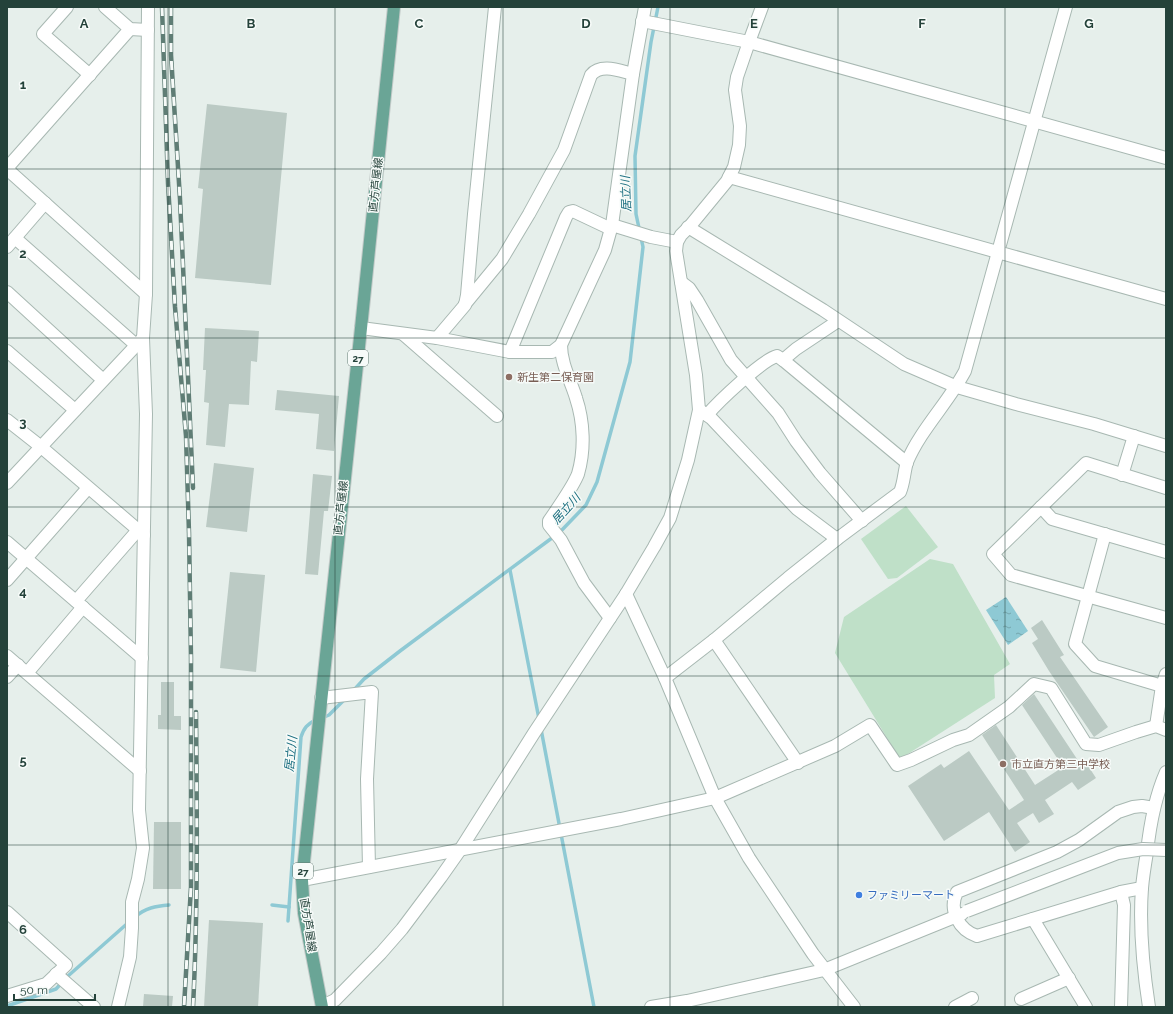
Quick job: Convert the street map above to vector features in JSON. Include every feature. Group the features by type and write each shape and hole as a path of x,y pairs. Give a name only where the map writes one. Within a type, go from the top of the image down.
{"main road":[{"name":"直方芦屋線","path":"322,1007 304,913 302,880 318,734 324,701 394,7"}],"street":[{"path":"67,7 43,34 90,75"},
{"path":"105,7 130,30 148,30"},
{"path":"118,1007 130,958 132,902 138,879 143,848 139,810 142,658 141,533 146,414 140,342 146,294 148,7"},
{"path":"465,305 495,7"},
{"path":"361,328 437,338 510,352 552,352 560,346 604,250 612,227 633,74 645,22 645,7"},
{"path":"322,1007 335,1000 381,953 402,929 441,877 626,594 670,518 703,413 676,251 677,242 681,235 727,181 734,166 739,145 740,126 735,90 737,77 762,7"},
{"path":"665,678 714,640 837,539 900,492 904,484 907,463 927,426 957,387 965,371 1066,7"},
{"path":"645,22 749,42 1166,158"},
{"path":"130,30 8,172 146,294"},
{"path":"437,338 502,259 529,214 564,150 591,75 595,70 602,68 633,74"},
{"path":"729,177 1166,299"},
{"path":"44,203 11,243 140,342"},
{"path":"510,352 566,216 569,212 573,211 612,227 677,242"},
{"path":"688,228 823,310 904,364 957,387 1166,446"},
{"path":"681,282 689,288 697,300 731,360 778,413 820,473 862,520"},
{"path":"7,292 103,380"},
{"path":"783,360 796,349 838,321"},
{"path":"403,334 497,416"},
{"path":"7,483 40,446 140,342"},
{"path":"560,346 561,356 576,399 582,422 582,452 578,475 549,521 549,525 561,540 584,583 610,618"},
{"path":"7,352 75,410"},
{"path":"703,413 771,358 776,356 783,360 907,463"},
{"path":"703,413 797,508 837,539"},
{"path":"7,420 40,446 141,533"},
{"path":"1122,475 1134,436"},
{"path":"1166,488 1086,463 993,554 1011,575 1166,618"},
{"path":"7,580 88,488"},
{"path":"1041,507 1052,520 1166,552"},
{"path":"27,673 80,604 141,533"},
{"path":"302,880 561,830 716,798 835,746 870,724 897,765 912,760 953,740 969,735 1009,707 1034,684 1051,688 1086,744 1100,746 1136,732 1161,728 1164,680 1095,666 1075,644 1105,534"},
{"path":"7,542 142,658"},
{"path":"626,594 665,678 716,798 748,858 824,970 854,1007"},
{"path":"714,640 798,763"},
{"path":"7,656 140,771"},
{"path":"7,677 18,665"},
{"path":"324,701 372,692 367,779 370,867"},
{"path":"1149,1007 1144,978 1141,930 1142,888 1154,808 1166,772"},
{"path":"962,914 953,909 953,900 957,892 1057,852 1079,840 1118,812 1133,807 1142,806 1154,808"},
{"path":"651,1007 686,1001 824,970 1118,853 1144,849 1166,850"},
{"path":"962,914 964,929 977,936 1120,892 1142,888"},
{"path":"1120,892 1124,905 1121,1007"},
{"path":"7,912 66,965 46,984 7,996"},
{"path":"1033,919 1086,1007"},
{"path":"56,974 94,1007"},
{"path":"1021,999 1069,978"},
{"path":"955,1007 972,998"}],"green space":[{"path":"906,506 938,547 897,578 888,579 861,539"},
{"path":"930,559 953,564 1010,664 994,675 995,698 900,759 835,653 844,617"}],"water":[{"path":"1006,597 1028,631 1008,645 986,610"}],"building":[{"path":"207,104 287,113 271,285 195,278 203,189 198,188"},
{"path":"205,328 259,331 257,362 251,361 249,405 229,404 225,447 206,445 209,403 204,402 206,370 203,370"},
{"path":"277,390 339,396 334,451 316,449 319,414 275,410"},
{"path":"214,463 254,468 247,532 206,527"},
{"path":"313,474 332,476 328,511 324,511 318,575 305,574"},
{"path":"230,572 265,575 256,672 220,668"},
{"path":"1042,620 1064,655 1060,657 1108,727 1094,737 1049,671 1032,643 1038,639 1031,628"},
{"path":"161,682 174,682 174,716 181,716 181,730 158,729 158,715 161,715"},
{"path":"1034,694 1079,762 1083,758 1096,778 1078,790 1072,782 1045,800 1054,814 1039,823 1033,813 1017,823 1030,842 1015,852 989,812 944,841 908,786 941,764 944,768 969,751 1009,810 1024,800 982,735 996,725 1035,785 1063,767 1022,705"},
{"path":"154,822 181,822 181,889 153,889"},
{"path":"209,920 263,923 258,1007 204,1007"},
{"path":"144,994 173,996 172,1007 143,1007"}],"waterway":[{"name":"居立川","path":"353,691 364,679 400,651 560,532 586,505 597,482 630,362 643,247 636,214 635,156 651,42 658,7"},
{"path":"510,570 539,719"},
{"name":"居立川","path":"322,718 329,715 345,699"},
{"name":"居立川","path":"288,921 301,737 306,727 316,720"},
{"path":"541,729 594,1007"},
{"path":"135,917 143,911 151,908 169,905"},
{"name":"居立川","path":"272,905 289,907"},
{"path":"7,1006 56,989 68,976 129,922"}],"railway":[{"path":"162,7 168,183 175,307 186,436 189,533 191,658 191,887 184,1007"},
{"path":"171,7 171,55 180,199 193,488"},
{"path":"193,1007 197,823 196,712"}],"place":[{"name":"新生第二保育園","path":"509,377"},
{"name":"市立直方第三中学校","path":"1003,764"},
{"name":"ファミリーマート","path":"859,895"}]}
